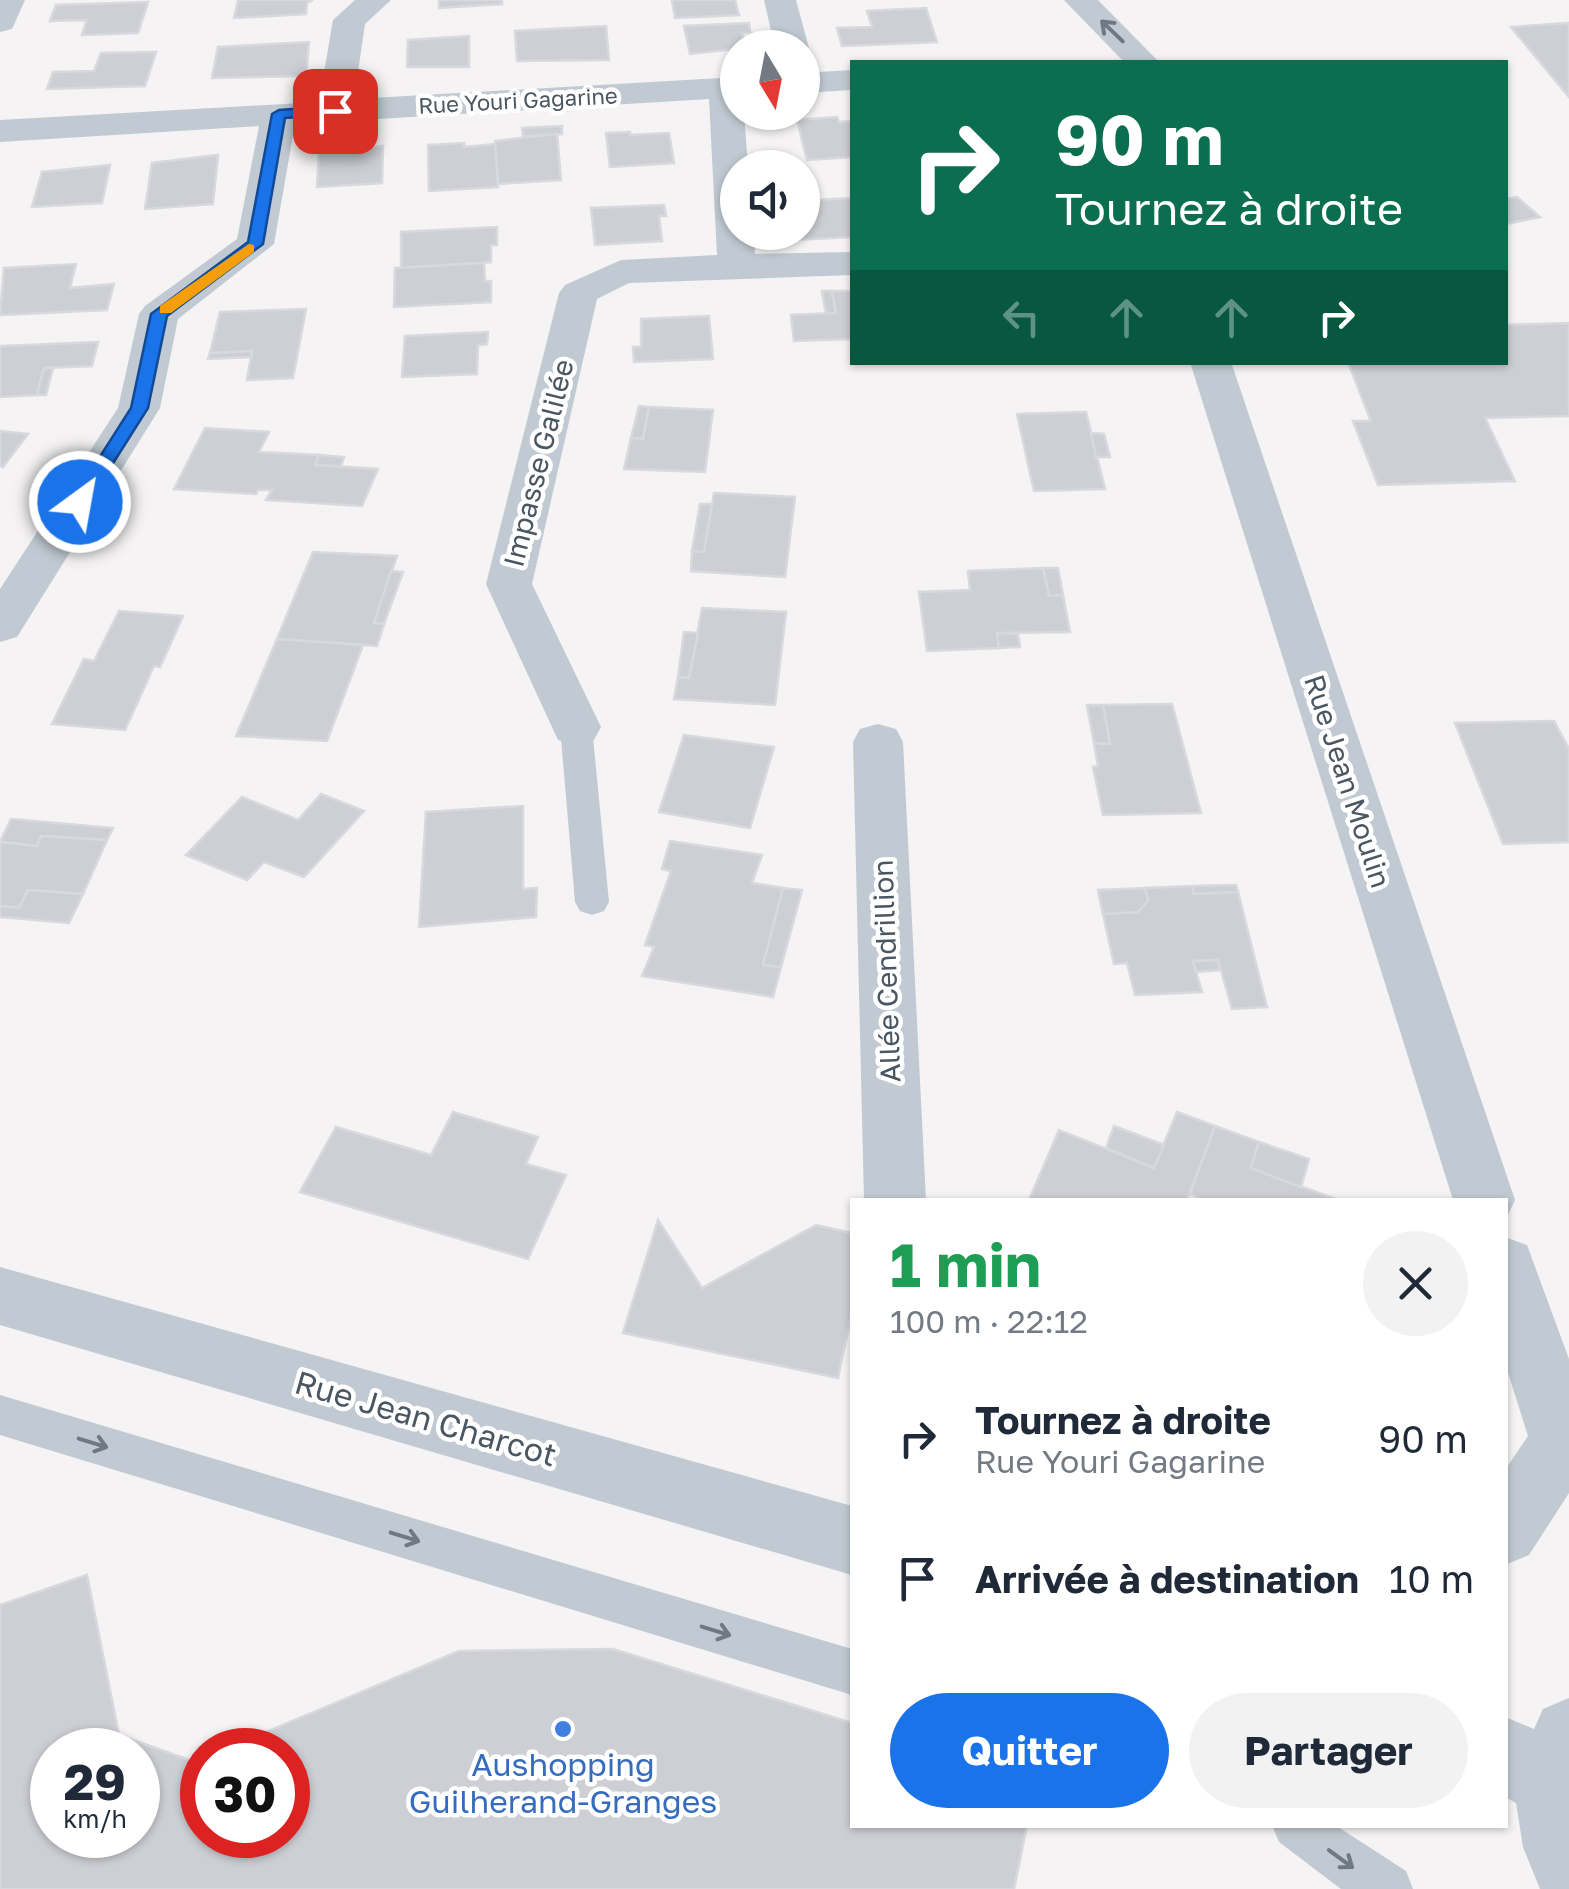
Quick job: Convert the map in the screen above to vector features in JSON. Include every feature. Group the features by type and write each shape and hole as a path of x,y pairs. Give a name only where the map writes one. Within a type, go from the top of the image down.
{"street":[{"path":"0,22 9,0"},
{"path":"335,111 349,20 375,0"},
{"path":"780,0 788,30"},
{"path":"1066,4 1097,60"},
{"path":"1066,4 1139,60"},
{"path":"820,82 850,80"},
{"name":"Rue Youri Gagarine","path":"0,131 720,89"},
{"path":"0,626 139,408 159,314 255,244 279,114"},
{"path":"733,130 738,266"},
{"name":"Impasse Galilée","path":"576,727 509,584 579,294 621,272 850,263"},
{"name":"Rue Jean Moulin","path":"1211,365 1483,1198"},
{"name":"Allée Cendrillion","path":"878,742 894,1198"},
{"path":"1508,1274 1566,1449 1508,1528"},
{"name":"Rue Jean Charcot","path":"0,1296 850,1539"},
{"path":"1542,1757 1556,1836 1569,1866"}],"lane":[{"name":"Impasse Galilée","path":"576,727 592,902"},
{"path":"0,1415 850,1671"},
{"path":"1300,1828 1388,1889"}],"building":[{"path":"238,0 313,0 307,3 306,14 234,18"},
{"path":"439,0 502,0 502,4 439,8"},
{"path":"672,0 735,0 739,15 675,18"},
{"path":"148,2 138,33 82,35 87,20 50,21 56,5"},
{"path":"926,8 937,42 842,46 837,28 872,27 867,11"},
{"path":"749,23 750,30 720,30 720,51 690,54 684,26"},
{"path":"1569,23 1569,97 1511,27"},
{"path":"606,26 609,60 517,61 515,31"},
{"path":"469,36 469,67 407,67 408,40"},
{"path":"309,42 306,76 212,78 218,47"},
{"path":"156,52 145,86 47,89 53,72 94,71 101,53"},
{"path":"820,118 850,121 850,157 820,159 820,150 804,150 800,130 820,130"},
{"path":"562,126 562,134 523,136 522,128"},
{"path":"606,133 669,133 674,163 610,167"},
{"path":"557,134 561,180 498,184 495,141"},
{"path":"464,143 464,147 495,144 498,187 429,191 428,145"},
{"path":"383,146 382,183 317,187 319,153"},
{"path":"218,155 213,204 145,209 152,163"},
{"path":"110,165 102,203 32,207 42,172"},
{"path":"1517,197 1540,217 1508,224 1508,198"},
{"path":"850,198 850,237 820,239 820,200"},
{"path":"664,205 666,216 659,216 662,241 595,245 591,208"},
{"path":"497,227 497,245 491,245 491,262 401,268 401,232"},
{"path":"484,263 485,281 491,281 491,302 394,307 395,268"},
{"path":"76,264 70,288 114,284 107,310 0,315 4,268"},
{"path":"822,291 832,291 836,313 826,314"},
{"path":"832,291 850,291 850,339 794,341 791,315 836,313"},
{"path":"306,309 293,378 247,380 252,351 210,353 220,312"},
{"path":"709,316 713,359 634,362 633,347 641,347 641,319"},
{"path":"1569,323 1569,416 1485,418 1515,481 1378,485 1353,421 1371,421 1349,365 1508,365 1508,325"},
{"path":"488,332 487,344 478,345 477,374 402,377 405,336"},
{"path":"98,342 92,366 44,368 37,395 0,397 0,346"},
{"path":"252,351 251,357 208,359 210,353"},
{"path":"44,368 53,368 46,395 37,395"},
{"path":"639,406 649,407 643,439 631,438"},
{"path":"649,407 713,410 705,472 624,469 631,438 643,439"},
{"path":"1086,412 1105,489 1034,491 1017,414"},
{"path":"205,428 269,432 259,452 319,455 315,465 378,469 362,506 266,500 272,490 258,490 256,494 174,489"},
{"path":"0,431 28,434 3,467 0,466"},
{"path":"1091,433 1104,434 1110,457 1096,457"},
{"path":"319,455 344,457 341,466 315,465"},
{"path":"714,493 795,497 785,577 691,571 692,551 704,552"},
{"path":"700,504 712,504 704,552 692,551"},
{"path":"313,552 397,556 374,623 384,624 377,646 277,639"},
{"path":"1043,568 1058,568 1063,595 1049,596"},
{"path":"1043,568 1049,596 1063,595 1070,632 997,633 999,648 927,651 919,592 970,590 968,571"},
{"path":"391,571 403,572 384,624 374,623"},
{"path":"702,608 786,612 775,705 674,699 678,677 689,678"},
{"path":"119,611 183,616 160,667 154,666 125,730 52,724 84,659 94,661"},
{"path":"684,632 698,633 689,678 678,677"},
{"path":"997,633 1018,634 1020,647 999,648"},
{"path":"277,639 363,645 327,741 236,736"},
{"path":"1172,704 1201,813 1103,815 1093,767 1098,766 1094,743 1110,744 1103,705"},
{"path":"1087,705 1103,705 1110,744 1094,743"},
{"path":"1554,721 1569,749 1569,842 1503,844 1455,723"},
{"path":"684,735 774,747 750,828 659,812"},
{"path":"321,794 364,811 304,877 264,862 247,880 186,855 242,797 298,820"},
{"path":"523,806 523,889 537,888 536,917 419,927 426,812"},
{"path":"11,819 113,828 107,840 41,836 37,846 0,842"},
{"path":"41,836 107,840 83,894 28,890 19,908 0,906 0,842 37,846"},
{"path":"670,841 762,855 752,883 783,888 763,965 781,967 773,997 642,976 654,947 645,945 671,871 662,869"},
{"path":"1236,885 1238,892 1193,894 1193,886"},
{"path":"1193,886 1193,894 1238,892 1267,1007 1232,1009 1218,960 1193,961 1202,992 1135,995 1127,963 1114,964 1103,914 1138,912 1148,901 1145,888"},
{"path":"783,888 802,890 781,967 763,965"},
{"path":"1145,888 1148,901 1138,912 1103,914 1098,890"},
{"path":"28,890 83,894 69,923 0,917 0,906 19,908"},
{"path":"1218,960 1220,970 1196,972 1193,961"},
{"path":"453,1112 538,1137 526,1164 566,1175 528,1259 300,1192 336,1127 431,1155"},
{"path":"1177,1112 1215,1126 1188,1198 1030,1198 1059,1130 1154,1168"},
{"path":"1114,1126 1164,1145 1154,1168 1106,1148"},
{"path":"1215,1126 1259,1142 1251,1168 1333,1198 1199,1198 1190,1194"},
{"path":"1259,1142 1309,1159 1301,1187 1251,1168"},
{"path":"658,1220 702,1288 816,1225 850,1233 850,1321 838,1378 623,1333"},
{"name":"Aushopping Guilherand-Granges","path":"87,1575 118,1728 30,1728 30,1858 160,1858 160,1750 180,1757 180,1858 310,1858 310,1728 275,1728 459,1651 613,1649 850,1722 850,1828 1026,1828 1014,1889 0,1889 0,1605"}],"slow traffic":[{"path":"165,309 249,249"}],"place":[{"name":"Aushopping Guilherand-Granges","path":"563,1729"}],"route":[{"path":"80,502 139,408 159,314 255,244 279,114 335,111"}]}
